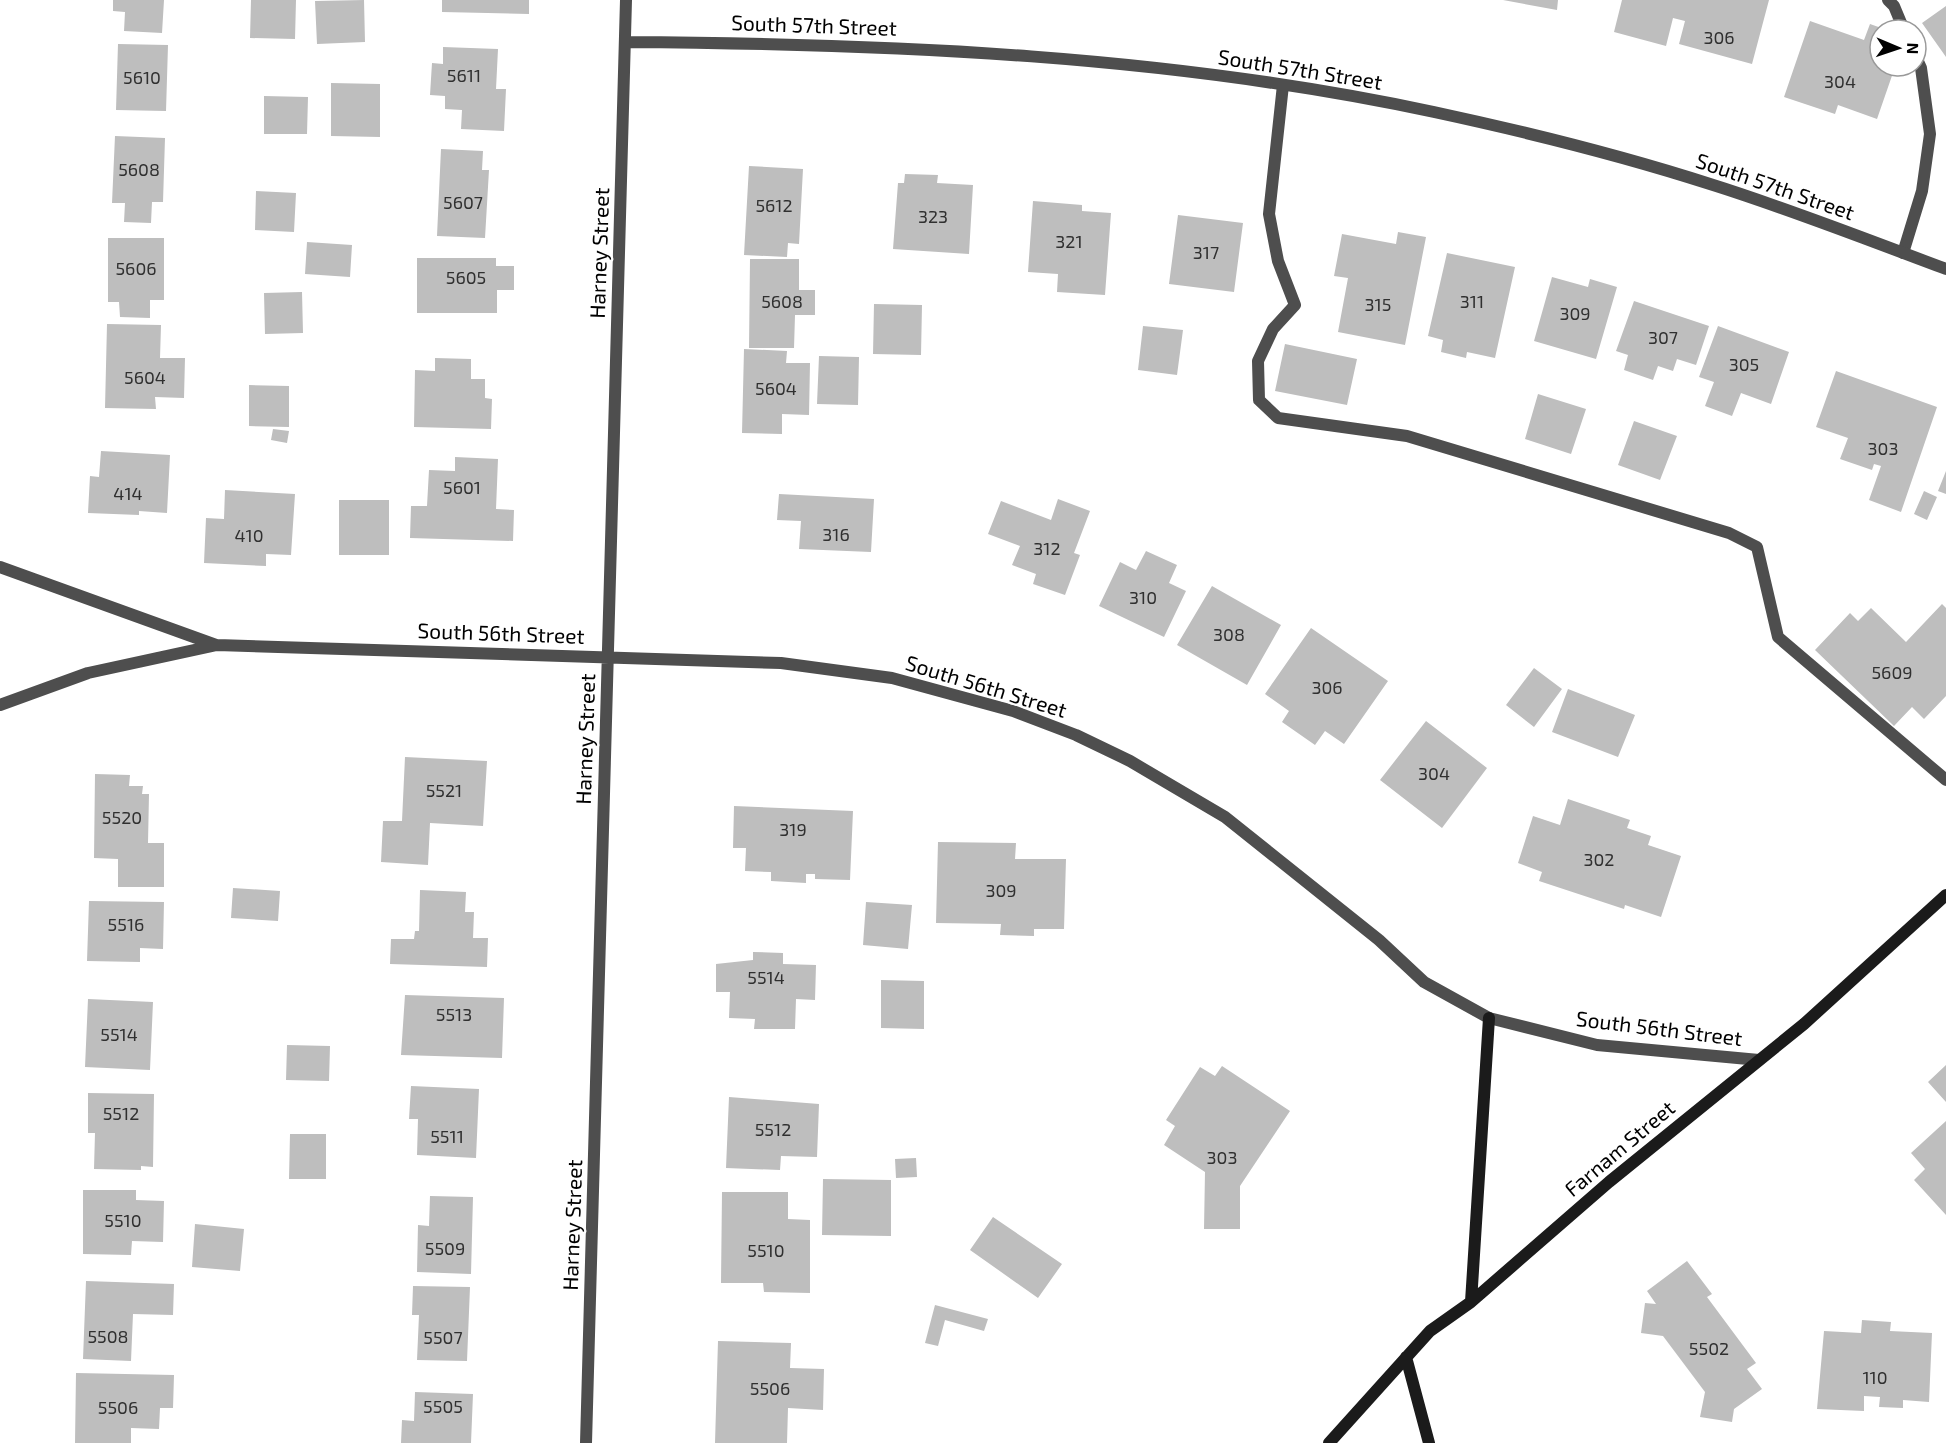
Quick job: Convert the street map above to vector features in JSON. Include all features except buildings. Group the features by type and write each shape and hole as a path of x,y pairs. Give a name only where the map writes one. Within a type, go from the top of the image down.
{"main road":[{"name":"Farnam Street","path":"1329,1443 1430,1330 1471,1302 1609,1182 1804,1024 1946,895"},
{"path":"1471,1302 1489,1018"},
{"path":"1406,1357 1429,1443"}],"street":[{"name":"Harney Street","path":"586,1443 626,0"},
{"path":"1888,0 1894,6 1899,18"},
{"name":"South 57th Street","path":"625,42 785,43 972,51 1131,65 1282,85 1433,112 1572,144 1710,184 1946,269"},
{"path":"1903,253 1922,191 1930,134 1922,78"},
{"path":"1282,85 1269,214 1278,261 1295,305 1273,329 1258,361 1259,400 1278,418 1407,436 1729,533 1757,547 1778,637 1946,780"},
{"name":"South 56th Street","path":"0,567 217,645"},
{"name":"South 56th Street","path":"0,705 88,673 217,645 781,663 892,678 1013,711 1076,735 1130,761 1225,817 1378,940 1424,982 1489,1018 1597,1045 1759,1060"}]}
